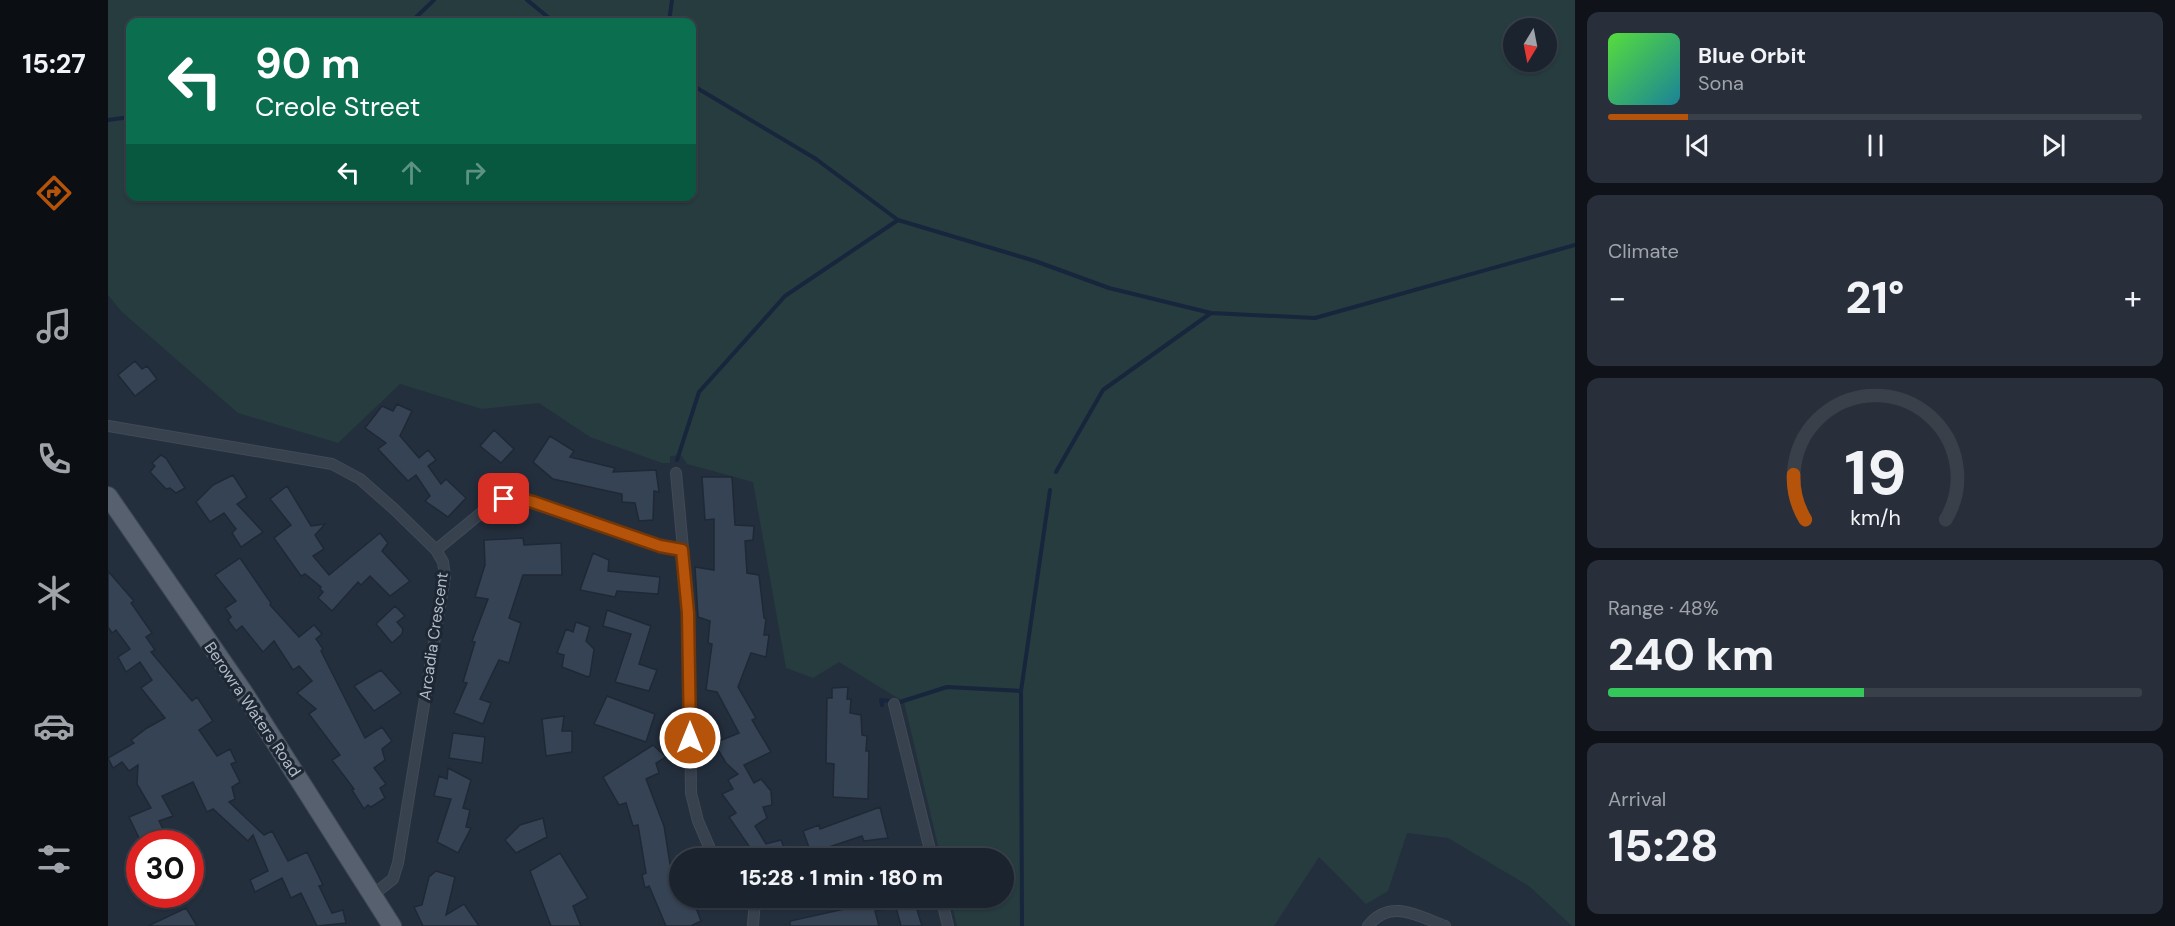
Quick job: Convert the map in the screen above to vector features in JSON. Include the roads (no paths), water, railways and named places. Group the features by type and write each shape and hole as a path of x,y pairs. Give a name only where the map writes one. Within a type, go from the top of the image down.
{"main road":[{"name":"Berowra Waters Road","path":"108,496 244,693 374,894 392,926"}],"street":[{"name":"Arcadia Crescent","path":"108,426 332,464 360,478 436,550 443,562 445,576 398,863 393,879 374,894"},
{"path":"676,472 688,613 691,793 698,821 710,848"},
{"path":"436,550 492,504 517,498 660,546 682,550"},
{"path":"894,704 930,848"},
{"path":"753,924 754,908"},
{"path":"944,908 948,926"},
{"path":"1368,926 1386,911 1399,910 1445,926"}],"waterway":[{"path":"415,18 434,0"},
{"path":"527,0 549,18"},
{"path":"670,18 672,0"},
{"path":"696,87 816,159 898,220 1035,261 1109,288 1211,313 1315,318 1575,245"},
{"path":"108,120 126,118"},
{"path":"677,460 699,392 785,296 898,220"},
{"path":"1056,472 1103,390 1211,313"},
{"path":"1022,926 1021,691 1050,490"},
{"path":"882,705 881,700 900,702 947,687 1021,691"}]}
